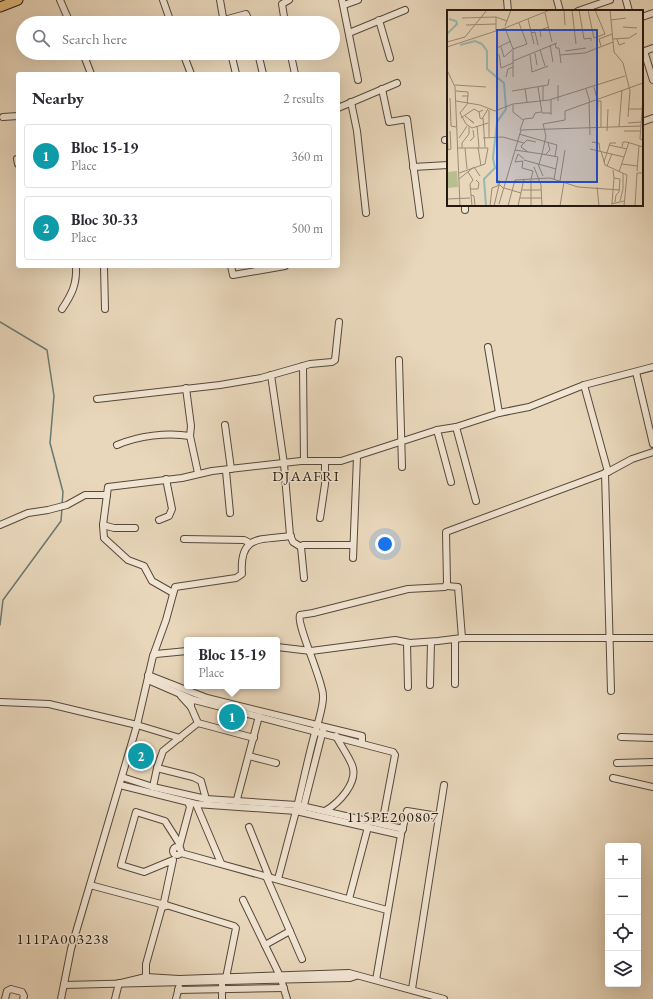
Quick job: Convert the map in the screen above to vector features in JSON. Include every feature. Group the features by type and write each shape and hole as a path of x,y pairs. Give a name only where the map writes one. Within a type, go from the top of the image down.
{"highway":[{"path":"0,3 8,0"},
{"path":"0,7 18,0"}],"street":[{"path":"60,0 67,16"},
{"path":"163,0 168,16"},
{"path":"220,0 223,16"},
{"path":"284,16 282,4 289,0"},
{"path":"358,0 343,3 358,80"},
{"path":"507,0 508,10"},
{"path":"557,0 560,10"},
{"path":"579,10 589,3 610,0"},
{"path":"626,0 629,10"},
{"path":"349,33 405,10"},
{"path":"643,17 653,13"},
{"path":"379,20 390,58"},
{"path":"653,48 643,51 653,80"},
{"path":"85,60 90,72"},
{"path":"185,60 190,72"},
{"path":"233,60 236,72"},
{"path":"260,60 263,72"},
{"path":"292,60 295,72"},
{"path":"340,107 397,83"},
{"path":"382,89 389,122 407,119 420,215"},
{"path":"351,102 358,131 366,213"},
{"path":"3,117 16,116"},
{"path":"643,122 653,118"},
{"path":"413,167 447,165"},
{"path":"62,309 74,289 76,282 76,268"},
{"path":"104,268 105,309"},
{"path":"231,268 233,275 273,268"},
{"path":"97,399 119,398 186,388 220,385 271,375 303,366 332,362 335,360 339,322"},
{"path":"488,347 499,414"},
{"path":"399,360 402,467"},
{"path":"303,366 304,461"},
{"path":"173,593 152,581 144,566 128,560 116,547 104,538 103,525 108,487 182,478 198,473 304,461 341,461 437,430 456,428 499,414 528,407 584,385 653,367"},
{"path":"636,372 653,444"},
{"path":"271,375 284,464 291,536 293,542 301,547 353,545"},
{"path":"584,385 606,473 611,692"},
{"path":"186,388 191,426 190,436 198,473"},
{"path":"225,425 229,470 230,513"},
{"path":"456,428 476,501"},
{"path":"437,430 451,482"},
{"path":"117,445 137,438 177,434 190,436"},
{"path":"447,586 446,532 606,473 632,459 653,452"},
{"path":"353,558 357,457"},
{"path":"320,518 325,484 325,461"},
{"path":"159,520 169,516 172,509 166,479"},
{"path":"0,525 28,513 67,505 85,495 107,495"},
{"path":"103,525 114,528 136,528"},
{"path":"61,999 71,949 137,725 152,656 166,620 173,593 177,586 223,580 239,576 242,574 241,560 246,546 263,538 291,536"},
{"path":"184,539 244,540 250,543"},
{"path":"301,547 304,578"},
{"path":"278,879 300,808 319,729 323,696 317,668 308,651 304,633 299,621 300,615 408,589 447,586 458,587 458,639 455,684"},
{"path":"280,647 308,651 395,640 407,643 458,639 653,638"},
{"path":"430,685 431,642"},
{"path":"407,643 408,687"},
{"path":"152,656 156,654 184,651"},
{"path":"148,678 207,698 362,740 393,752 395,755 382,824"},
{"path":"148,678 194,700 319,729 336,736 362,740"},
{"path":"173,691 185,699 191,707 198,722 254,738"},
{"path":"191,707 191,702 194,700"},
{"path":"0,702 49,704 137,725 180,738"},
{"path":"236,803 259,716"},
{"path":"153,787 157,768 163,751 198,722"},
{"path":"325,811 337,804 350,786 352,765 336,736"},
{"path":"621,737 653,738"},
{"path":"249,756 276,763"},
{"path":"617,763 653,762"},
{"path":"157,768 193,777 201,781 206,799"},
{"path":"122,777 153,787 206,799 325,811 382,824 402,832"},
{"path":"613,778 653,787"},
{"path":"120,785 196,804 236,803"},
{"path":"412,989 444,785"},
{"path":"143,979 190,807 188,802"},
{"path":"196,804 221,863"},
{"path":"300,808 368,827 402,832"},
{"path":"376,980 387,910 407,811 438,816"},
{"path":"178,852 165,821 136,812 121,865 144,872 178,852 387,910"},
{"path":"249,827 302,959"},
{"path":"349,899 368,827"},
{"path":"90,885 234,926 236,928 222,999"},
{"path":"243,900 281,978 287,999"},
{"path":"265,945 290,931"},
{"path":"143,979 149,984 224,983 349,974 412,989 444,999"},
{"path":"64,985 120,983 143,979 179,984 224,983 284,988"},
{"path":"115,999 120,983"},
{"path":"176,999 179,984"},
{"path":"5,999 7,991 11,989 22,992 24,996 23,999"}],"waterway":[{"path":"0,322 47,350 54,396 50,443 63,492 62,505"},
{"path":"0,625 3,600 61,521 62,508"}],"place":[{"name":"Bloc 15-19","path":"232,717"},
{"name":"Bloc 30-33","path":"141,756"}],"district":[{"name":"DJAAFRI","path":"306,475"},
{"name":"115PE200807","path":"393,816"},
{"name":"111PA003238","path":"63,938"}]}
